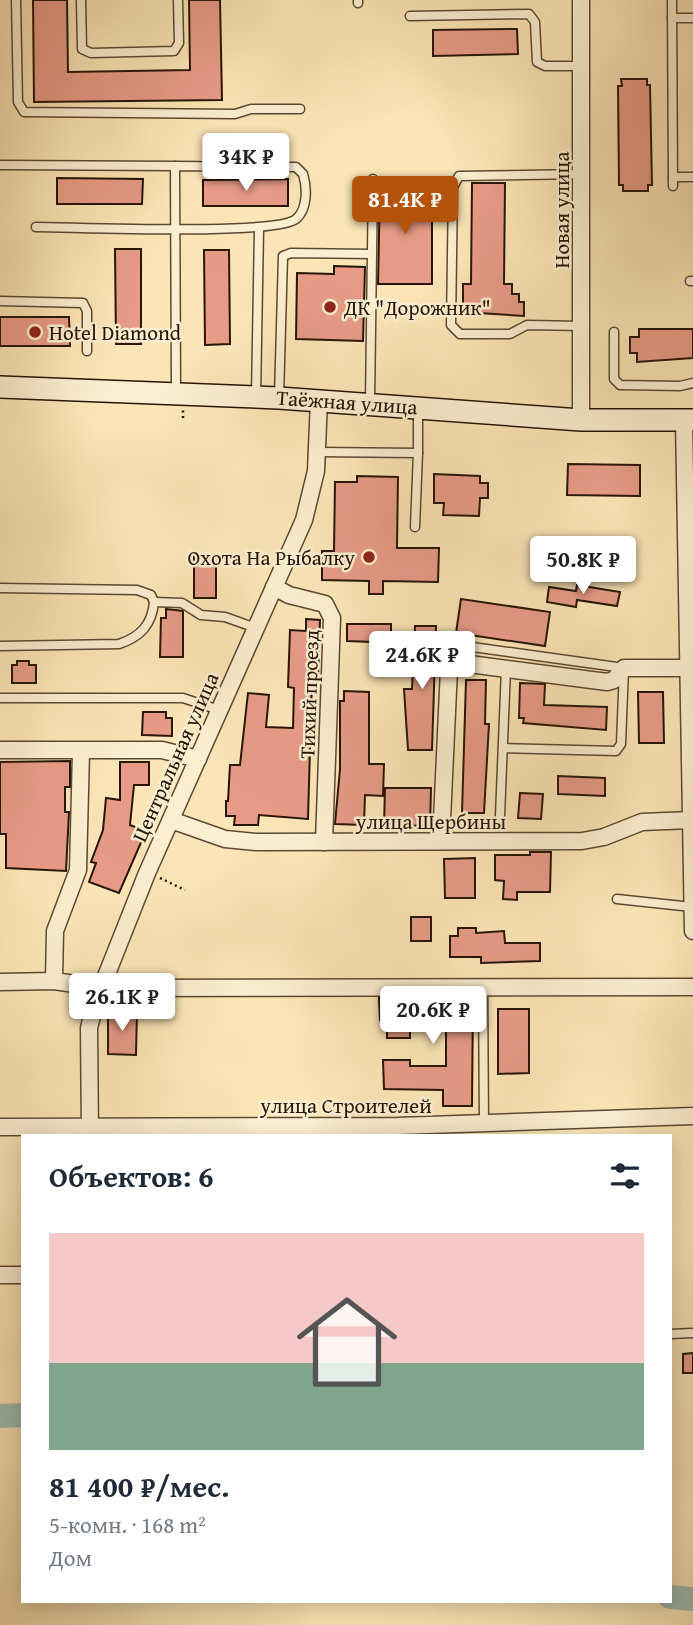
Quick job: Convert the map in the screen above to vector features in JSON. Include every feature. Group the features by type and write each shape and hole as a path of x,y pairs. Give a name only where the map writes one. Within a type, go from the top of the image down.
{"street":[{"name":"Новая улица","path":"581,420 582,0"},
{"name":"Таёжная улица","path":"0,387 319,400 581,420 689,420"},
{"name":"Центральная улица","path":"90,1131 89,1028 147,873 310,503 317,452 319,400"},
{"path":"689,420 687,668 693,931"},
{"name":"Тихий проезд","path":"274,587 289,595 325,604 332,618 324,842"},
{"path":"441,841 449,669 460,662 607,682 614,680 624,668 687,668"},
{"path":"0,750 162,750 198,759"},
{"path":"54,981 55,931 79,870 81,751"},
{"name":"улица Щербины","path":"171,820 209,835 240,841 324,842 582,841 604,837 642,822 691,820"},
{"path":"0,982 54,981 102,988 693,987"},
{"name":"улица Строителей","path":"0,1127 90,1131 434,1130 484,1124 693,1116"},
{"path":"0,1275 21,1275"}],"lane":[{"path":"16,0 18,102 24,112 235,114 251,109 300,109"},
{"path":"81,0 82,49 86,52 104,53 174,51 179,43 178,0"},
{"path":"672,0 673,182 693,177"},
{"path":"410,16 528,14 535,22 537,62 545,66 582,66"},
{"path":"672,18 693,18"},
{"path":"0,164 296,167 306,182 300,214 287,224 259,229 36,226"},
{"path":"175,166 176,393"},
{"path":"582,326 527,325 515,333 460,334 451,325 453,187 458,176 583,174"},
{"path":"370,403 373,179"},
{"path":"256,397 259,229"},
{"path":"279,398 284,256 291,253 372,254"},
{"path":"0,301 83,303 87,311 87,351"},
{"path":"614,332 614,379 620,385 680,386 693,383"},
{"path":"415,527 419,407"},
{"path":"317,452 418,453"},
{"path":"0,588 137,590 148,593 154,602 153,614 146,627 135,637 119,644 0,646"},
{"path":"154,602 182,603 201,615 225,617 256,628"},
{"path":"451,644 624,668 621,744 616,751 503,748"},
{"path":"500,816 506,668"},
{"path":"0,698 183,698 219,710"},
{"path":"617,899 692,907"},
{"path":"484,988 484,1124"},
{"path":"672,1334 693,1333"}],"path":[{"path":"147,873 185,890"}],"building":[{"path":"33,0 67,0 68,72 190,70 189,0 220,0 222,100 34,102"},
{"path":"517,29 518,54 433,56 433,30"},
{"path":"621,79 647,79 647,85 650,85 652,185 648,185 648,191 623,191 623,185 619,185 618,86 622,86"},
{"path":"57,178 143,179 142,204 57,204"},
{"path":"288,179 288,206 203,206 203,180"},
{"path":"472,183 505,183 504,284 512,284 512,294 519,294 519,302 524,302 524,316 463,312 463,284 471,284"},
{"path":"380,188 432,188 432,284 378,284"},
{"path":"115,249 141,249 141,344 116,344"},
{"path":"204,250 229,250 230,344 205,345"},
{"name":"ДК \"Дорожник\"","path":"334,266 365,267 363,341 296,339 297,273 334,274"},
{"name":"Hotel Diamond","path":"0,317 69,317 70,346 0,346"},
{"path":"639,329 693,329 693,358 637,362 637,353 630,353 630,337 639,337"},
{"path":"568,464 640,465 640,496 567,495"},
{"path":"434,474 480,476 480,483 488,483 488,498 480,498 479,516 443,515 444,503 434,503"},
{"path":"357,476 398,477 397,548 439,548 438,582 383,581 383,594 369,594 369,581 322,580 322,551 334,551 335,482 357,482"},
{"path":"194,555 216,555 216,598 194,598"},
{"path":"577,585 620,592 617,606 577,600 576,607 547,602 549,587 576,591"},
{"path":"461,599 550,612 545,646 456,633"},
{"path":"166,609 183,611 183,657 160,657 161,618 166,618"},
{"path":"306,619 320,620 318,678 312,678 308,819 259,815 258,825 234,825 235,816 226,816 226,801 230,765 240,765 248,693 269,695 266,727 293,728 294,688 288,687 290,630 306,631"},
{"path":"347,624 391,624 391,656 371,656 372,642 347,641"},
{"path":"415,626 436,626 432,750 408,750 404,689 412,689"},
{"path":"17,661 29,661 29,665 36,665 36,683 12,683 12,665 17,665"},
{"path":"466,680 486,680 485,724 489,724 484,813 462,813"},
{"path":"520,683 545,684 544,705 607,707 606,730 523,723 524,718 519,718"},
{"path":"344,691 369,692 369,764 384,764 383,796 365,795 364,825 335,824 340,769 340,701 344,701"},
{"path":"638,692 663,692 664,743 639,743"},
{"path":"143,712 166,712 166,718 172,718 172,736 142,735"},
{"path":"70,761 70,787 65,787 65,812 69,812 66,871 6,868 6,834 0,834 0,762"},
{"path":"120,762 149,762 149,785 134,785 130,825 146,831 119,893 89,882 96,863 91,862 103,830 106,798 120,800"},
{"path":"558,776 605,778 605,796 558,794"},
{"path":"385,788 431,788 430,826 384,825"},
{"path":"520,793 543,794 541,819 518,818"},
{"path":"530,852 551,852 550,892 517,892 517,900 503,899 504,881 495,880 495,855 530,855"},
{"path":"475,858 475,898 445,898 444,859"},
{"path":"411,917 431,917 431,941 411,941"},
{"path":"458,928 476,928 476,933 504,931 505,943 540,943 540,961 481,963 481,957 450,957 450,936 458,936"},
{"path":"379,998 473,999 472,1106 443,1106 443,1090 384,1089 383,1060 410,1060 410,1066 446,1066 446,1030 410,1030 410,1038 387,1038 387,1019 380,1020"},
{"path":"498,1009 529,1009 529,1073 498,1074"},
{"path":"108,1011 137,1011 136,1055 108,1054"},
{"path":"693,1353 693,1373 683,1373 683,1354"}],"waterway":[{"path":"0,1416 21,1415"},
{"path":"672,1597 693,1599"}],"place":[{"name":"ДК \"Дорожник\"","path":"330,307"},
{"name":"Hotel Diamond","path":"35,332"},
{"name":"Охота На Рыбалку","path":"369,557"}]}
